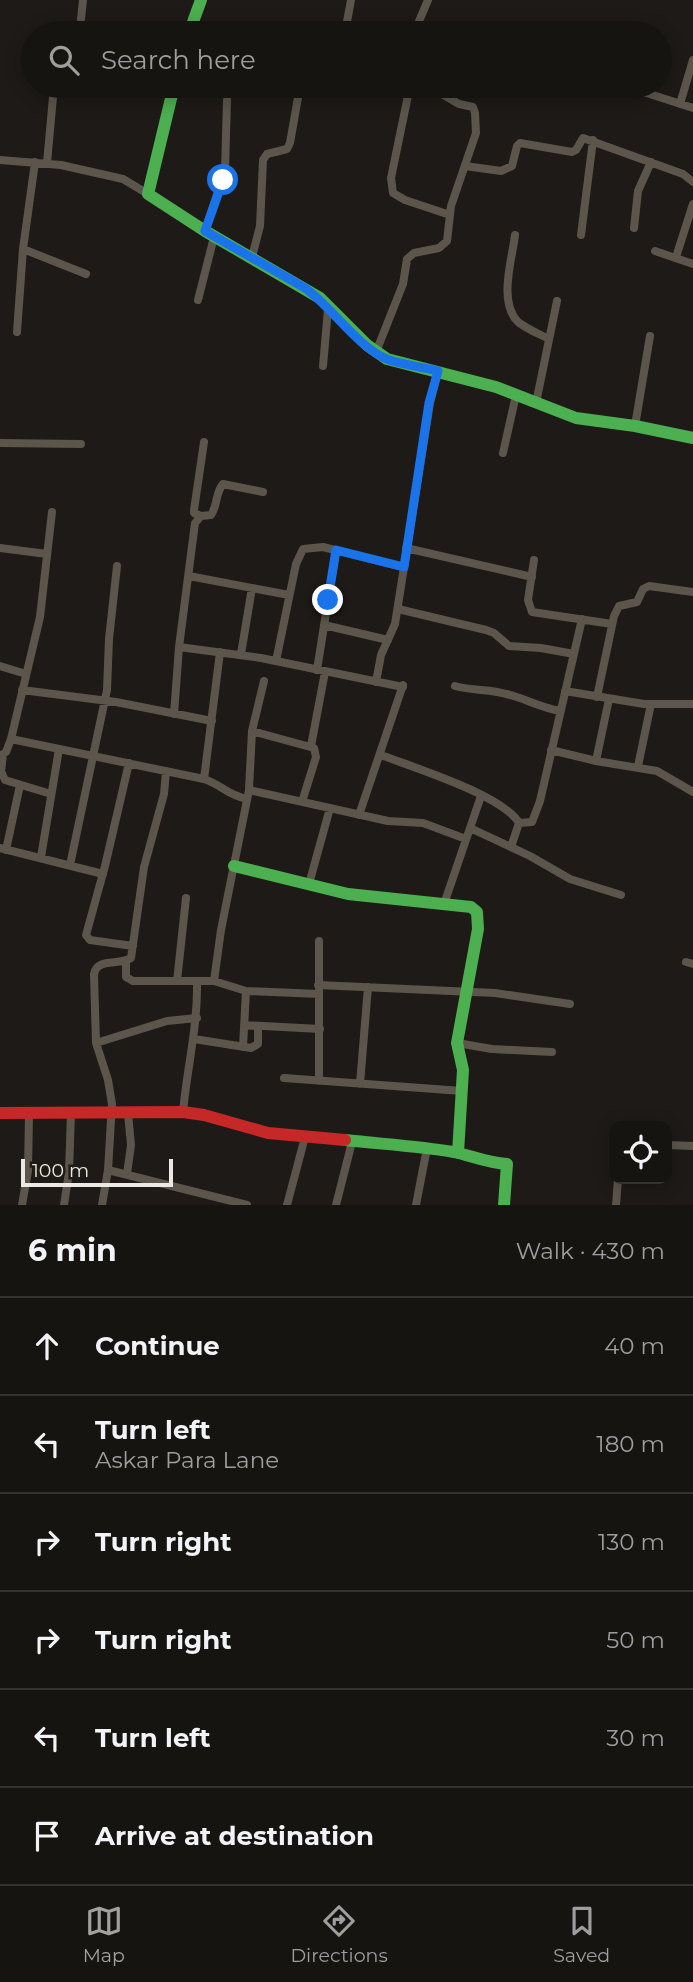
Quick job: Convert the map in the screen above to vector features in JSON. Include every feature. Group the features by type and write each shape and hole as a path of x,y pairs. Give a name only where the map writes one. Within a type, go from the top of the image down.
{"street":[{"path":"81,19 83,0"},
{"path":"193,21 201,0"},
{"path":"347,21 351,0"},
{"path":"419,21 428,0"},
{"path":"680,104 693,60"},
{"path":"47,163 53,98"},
{"path":"148,194 171,98"},
{"path":"252,257 261,218 264,160 267,154 287,149 297,98"},
{"path":"408,98 391,178 393,192 405,200 450,215"},
{"path":"376,352 402,284 407,259 414,253 433,251 443,246 449,235 450,215 476,133 473,107 449,98"},
{"path":"662,98 693,108"},
{"path":"198,300 209,234 225,170 227,100"},
{"path":"465,166 491,171 508,168 512,166 520,143 566,153 576,150 583,138 683,174 693,182"},
{"path":"582,235 593,140"},
{"path":"0,160 47,163 122,179 209,234 320,298 328,309 387,359 496,387 576,418 635,426 693,439"},
{"path":"18,332 23,249 35,162"},
{"path":"634,228 638,191 650,162"},
{"path":"676,257 693,204"},
{"path":"515,235 508,283 510,307 516,319 547,338"},
{"path":"23,249 86,274"},
{"path":"655,251 693,264"},
{"path":"536,403 556,301"},
{"path":"323,366 328,309"},
{"path":"635,426 650,336"},
{"path":"376,682 381,655 393,631 398,609 429,403 438,371"},
{"path":"503,453 516,395"},
{"path":"204,442 194,513 201,516 211,515 223,484 263,492"},
{"path":"0,443 81,444"},
{"path":"51,794 2,777 1,755 11,739 40,617 52,512"},
{"path":"174,714 178,647 195,523 201,516"},
{"path":"276,661 296,564 303,549 323,547 404,567"},
{"path":"0,548 47,554"},
{"path":"406,548 532,577"},
{"path":"311,746 324,625 336,550"},
{"path":"534,560 528,600 532,612 612,624"},
{"path":"69,865 105,700 117,566"},
{"path":"189,576 289,596"},
{"path":"597,697 612,624 619,606 637,602 643,589 649,586 693,592"},
{"path":"241,654 252,588"},
{"path":"398,609 486,630 494,633 509,646 574,654"},
{"path":"381,755 481,796 509,812 519,823 529,823 535,818 582,619"},
{"path":"324,625 388,640"},
{"path":"178,647 241,654 403,686 359,815"},
{"path":"204,779 220,652"},
{"path":"0,666 26,674"},
{"path":"214,981 248,794 252,732 264,681"},
{"path":"455,686 478,692 501,692 541,708 560,712"},
{"path":"22,690 105,700 212,721"},
{"path":"565,691 651,704 693,705"},
{"path":"596,761 609,699"},
{"path":"638,766 651,704"},
{"path":"252,732 314,748 316,757 302,802"},
{"path":"11,739 204,779 215,783 230,795 248,794 302,802 394,822 423,823 466,839"},
{"path":"41,857 59,749"},
{"path":"551,750 657,771 693,792"},
{"path":"129,764 87,938 133,946"},
{"path":"102,1205 108,1170 112,1112 110,1088 96,1043 96,968 100,964 131,958 138,903 149,846 164,794 166,771"},
{"path":"20,785 3,849 103,874"},
{"path":"444,904 481,796"},
{"path":"309,884 330,808"},
{"path":"511,847 519,823"},
{"path":"470,828 570,879 621,895"},
{"path":"234,866 348,894 474,908 478,915 475,947 457,1043 463,1062 458,1153"},
{"path":"177,981 186,898"},
{"path":"319,941 319,1081"},
{"path":"126,961 128,980 214,981 246,991 368,986 514,995 570,1004"},
{"path":"183,1112 197,1018 197,981"},
{"path":"360,1084 368,986"},
{"path":"243,1047 246,991"},
{"path":"96,1043 167,1021 197,1018"},
{"path":"244,1026 320,1029"},
{"path":"194,1039 255,1047 258,1044 258,1027"},
{"path":"457,1043 492,1049 552,1052"},
{"path":"284,1078 462,1091"},
{"path":"0,1113 183,1112 204,1115 248,1129 458,1153 489,1163 507,1164 505,1205"},
{"path":"64,1205 69,1172 71,1113"},
{"path":"127,1174 131,1145 128,1113"},
{"path":"22,1205 29,1158 29,1114"},
{"path":"287,1205 305,1137"},
{"path":"336,1205 352,1142"},
{"path":"672,1145 693,1146"},
{"path":"416,1205 426,1148"},
{"path":"108,1170 241,1204"},
{"path":"615,1205 617,1184"}],"traffic: fast":[{"path":"193,21 201,0"},
{"path":"171,98 148,194 205,231 320,298 367,345 387,359 496,387 576,418 693,438"},
{"path":"234,866 348,894 471,907 477,912 478,929 457,1043 463,1070 458,1153"},
{"path":"345,1140 454,1152 507,1164 504,1205"}],"traffic: jam":[{"path":"0,1113 183,1112 204,1115 268,1133 345,1140"}],"route":[{"path":"223,180 205,231 320,298 328,309 367,345 387,359 438,371 429,403 404,567 336,550 328,600"}]}
